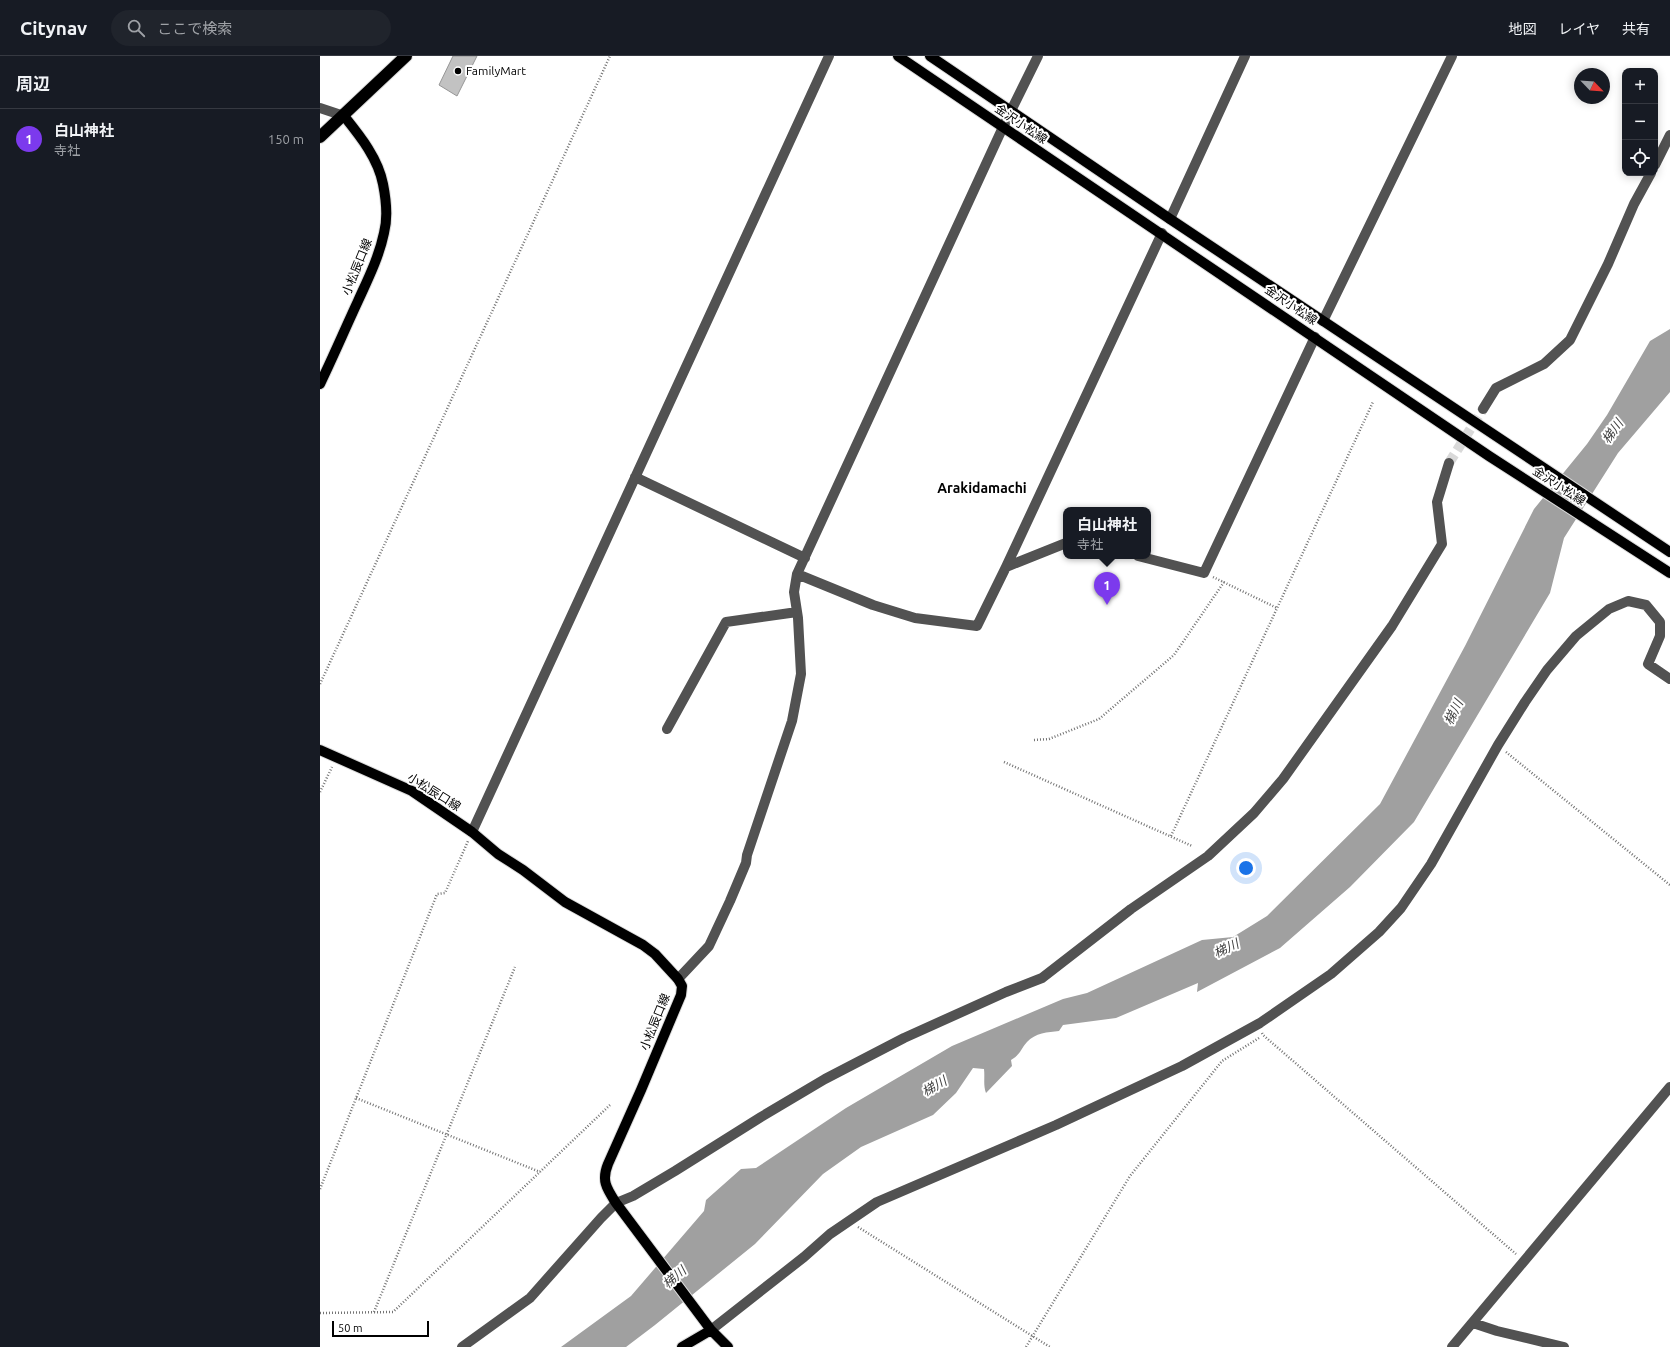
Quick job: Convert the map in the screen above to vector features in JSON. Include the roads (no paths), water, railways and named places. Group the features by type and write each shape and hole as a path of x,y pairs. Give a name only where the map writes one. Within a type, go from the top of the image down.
{"highway":[{"path":"320,137 406,56"}],"main road":[{"name":"金沢小松線","path":"898,56 1162,233 1489,456 1670,573"},
{"name":"金沢小松線","path":"930,56 1322,321 1670,552"},
{"name":"小松辰口線","path":"320,384 369,278 379,253 385,231 386,207 383,183 374,157 344,116"},
{"name":"小松辰口線","path":"320,750 412,791 472,832 498,854 523,870 565,902 643,945 655,954 678,979 682,986 681,994 604,1173 607,1188 618,1206 709,1327 728,1347"},
{"path":"682,1347 709,1327"}],"street":[{"path":"472,832 830,56"},
{"path":"678,979 709,946 730,901 746,863 747,855 792,721 801,674 797,612 794,592 797,574 1003,127 1012,112 1038,56"},
{"path":"1170,219 1245,56"},
{"path":"1322,321 1452,56"},
{"path":"320,108 344,116"},
{"path":"1658,159 1670,134"},
{"path":"1483,409 1496,388 1544,364 1570,340 1608,264 1634,204 1649,176"},
{"path":"797,574 873,605 915,618 977,626 1162,233"},
{"path":"1150,559 1204,573 1315,337"},
{"path":"462,1347 530,1298 601,1218 632,1196 675,1172 761,1118 832,1076 904,1038 1006,992 1042,978 1131,910 1208,856 1254,813 1283,780 1392,626 1442,544 1437,502 1449,462"},
{"path":"635,477 805,558"},
{"path":"1006,567 1063,544"},
{"path":"709,1327 804,1257 830,1234 877,1202 1056,1125 1182,1066 1260,1023 1331,974 1379,932 1401,908 1431,864 1498,745 1547,670 1576,636 1609,609 1628,601 1646,605 1660,622 1660,636 1648,664 1670,680"},
{"path":"667,729 726,622 797,612"},
{"path":"1452,1347 1670,1088"},
{"path":"1473,1323 1497,1331 1564,1347"}],"water":[{"name":"梯川","path":"1670,329 1670,392 1618,453 1564,538 1550,593 1414,822 1350,887 1280,948 1197,992 1198,983 1116,1018 1063,1025 1059,1031 1034,1037 1027,1042 1017,1056 1011,1060 1012,1066 986,1093 984,1084 984,1069 973,1068 956,1093 933,1115 861,1147 823,1174 755,1244 626,1347 561,1347 631,1296 704,1211 706,1200 741,1169 756,1168 846,1108 952,1046 1063,999 1087,993 1202,940 1233,937 1267,916 1380,804 1465,646 1534,509 1587,444 1607,415 1650,341"}],"tunnel":[{"path":"1449,463 1483,409"}],"place":[{"name":"FamilyMart","path":"458,71"},
{"name":"白山神社","path":"1107,605"}],"district":[{"name":"Arakidamachi","path":"982,488"}]}
